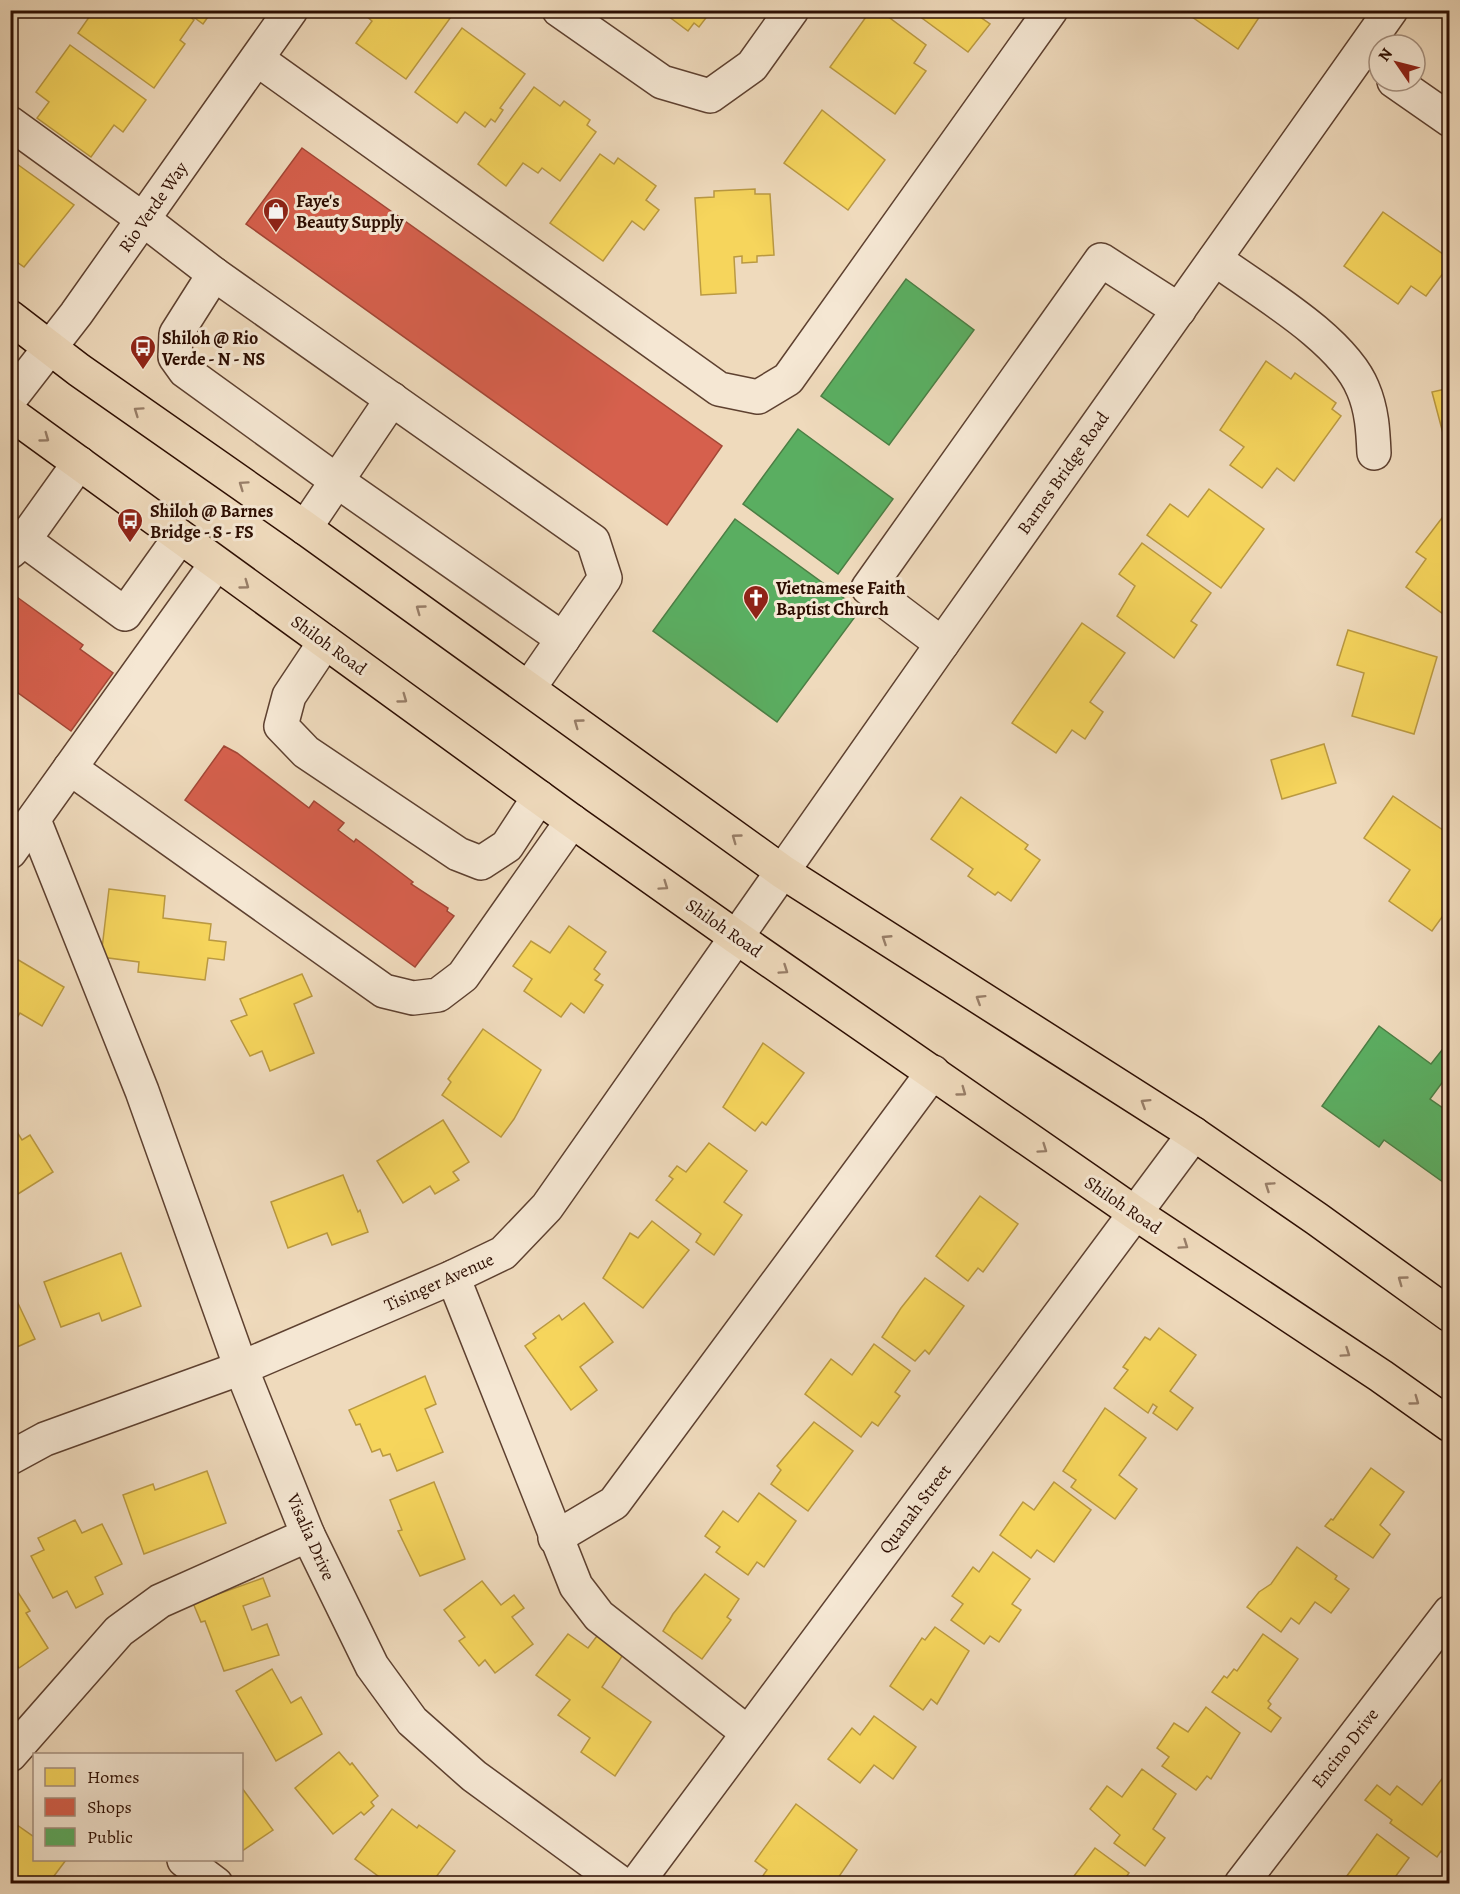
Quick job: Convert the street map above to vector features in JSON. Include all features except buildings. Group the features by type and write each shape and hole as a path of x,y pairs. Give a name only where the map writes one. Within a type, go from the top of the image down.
{"main road":[{"path":"10,317 79,370 306,528 783,872 1194,1134 1317,1219 1449,1315"},
{"name":"Shiloh Road","path":"10,413 572,821 736,937 933,1071 1135,1213 1381,1376 1449,1425"}],"street":[{"name":"Rio Verde Way","path":"10,399 144,220 291,10"},
{"path":"559,10 662,82 710,96 752,66 792,10"},
{"path":"257,59 719,389 758,397 788,379 1051,10"},
{"name":"Barnes Bridge Road","path":"1382,33 1391,10"},
{"name":"Barnes Bridge Road","path":"736,937 1215,259 1367,67"},
{"path":"1411,93 1449,120"},
{"path":"10,123 214,274 593,541 605,578 529,688"},
{"path":"1215,259 1334,345 1353,370 1363,389 1373,424 1374,453"},
{"path":"942,644 868,588 1101,260 1179,310"},
{"path":"214,274 176,334 175,357 185,371 337,481 563,639"},
{"path":"306,528 392,399"},
{"path":"79,463 17,546 125,614 180,537"},
{"path":"10,852 216,564"},
{"path":"325,642 289,696 281,726 306,752 458,854 481,863 507,846 539,797"},
{"path":"70,768 384,991 413,998 438,995 463,976 572,821"},
{"name":"Visalia Drive","path":"34,820 142,1092 241,1368 308,1535 372,1666 412,1721 474,1776 622,1884"},
{"name":"Tisinger Avenue","path":"10,1458 45,1439 241,1368 503,1253 547,1208 736,937"},
{"path":"555,1538 614,1503 933,1071"},
{"name":"Quanah Street","path":"636,1884 1194,1134"},
{"path":"453,1276 576,1587 599,1616 748,1733"},
{"path":"26,1750 119,1631 160,1601 308,1535"},
{"name":"Encino Drive","path":"1241,1884 1449,1612"},
{"path":"185,1861 216,1884"}],"place":[{"name":"Faye's Beauty Supply","path":"276,234"},
{"name":"Shiloh @ Rio Verde - N - NS","path":"143,371"},
{"name":"Shiloh @ Barnes Bridge - S - FS","path":"130,544"},
{"name":"Vietnamese Faith Baptist Church","path":"756,621"}]}
